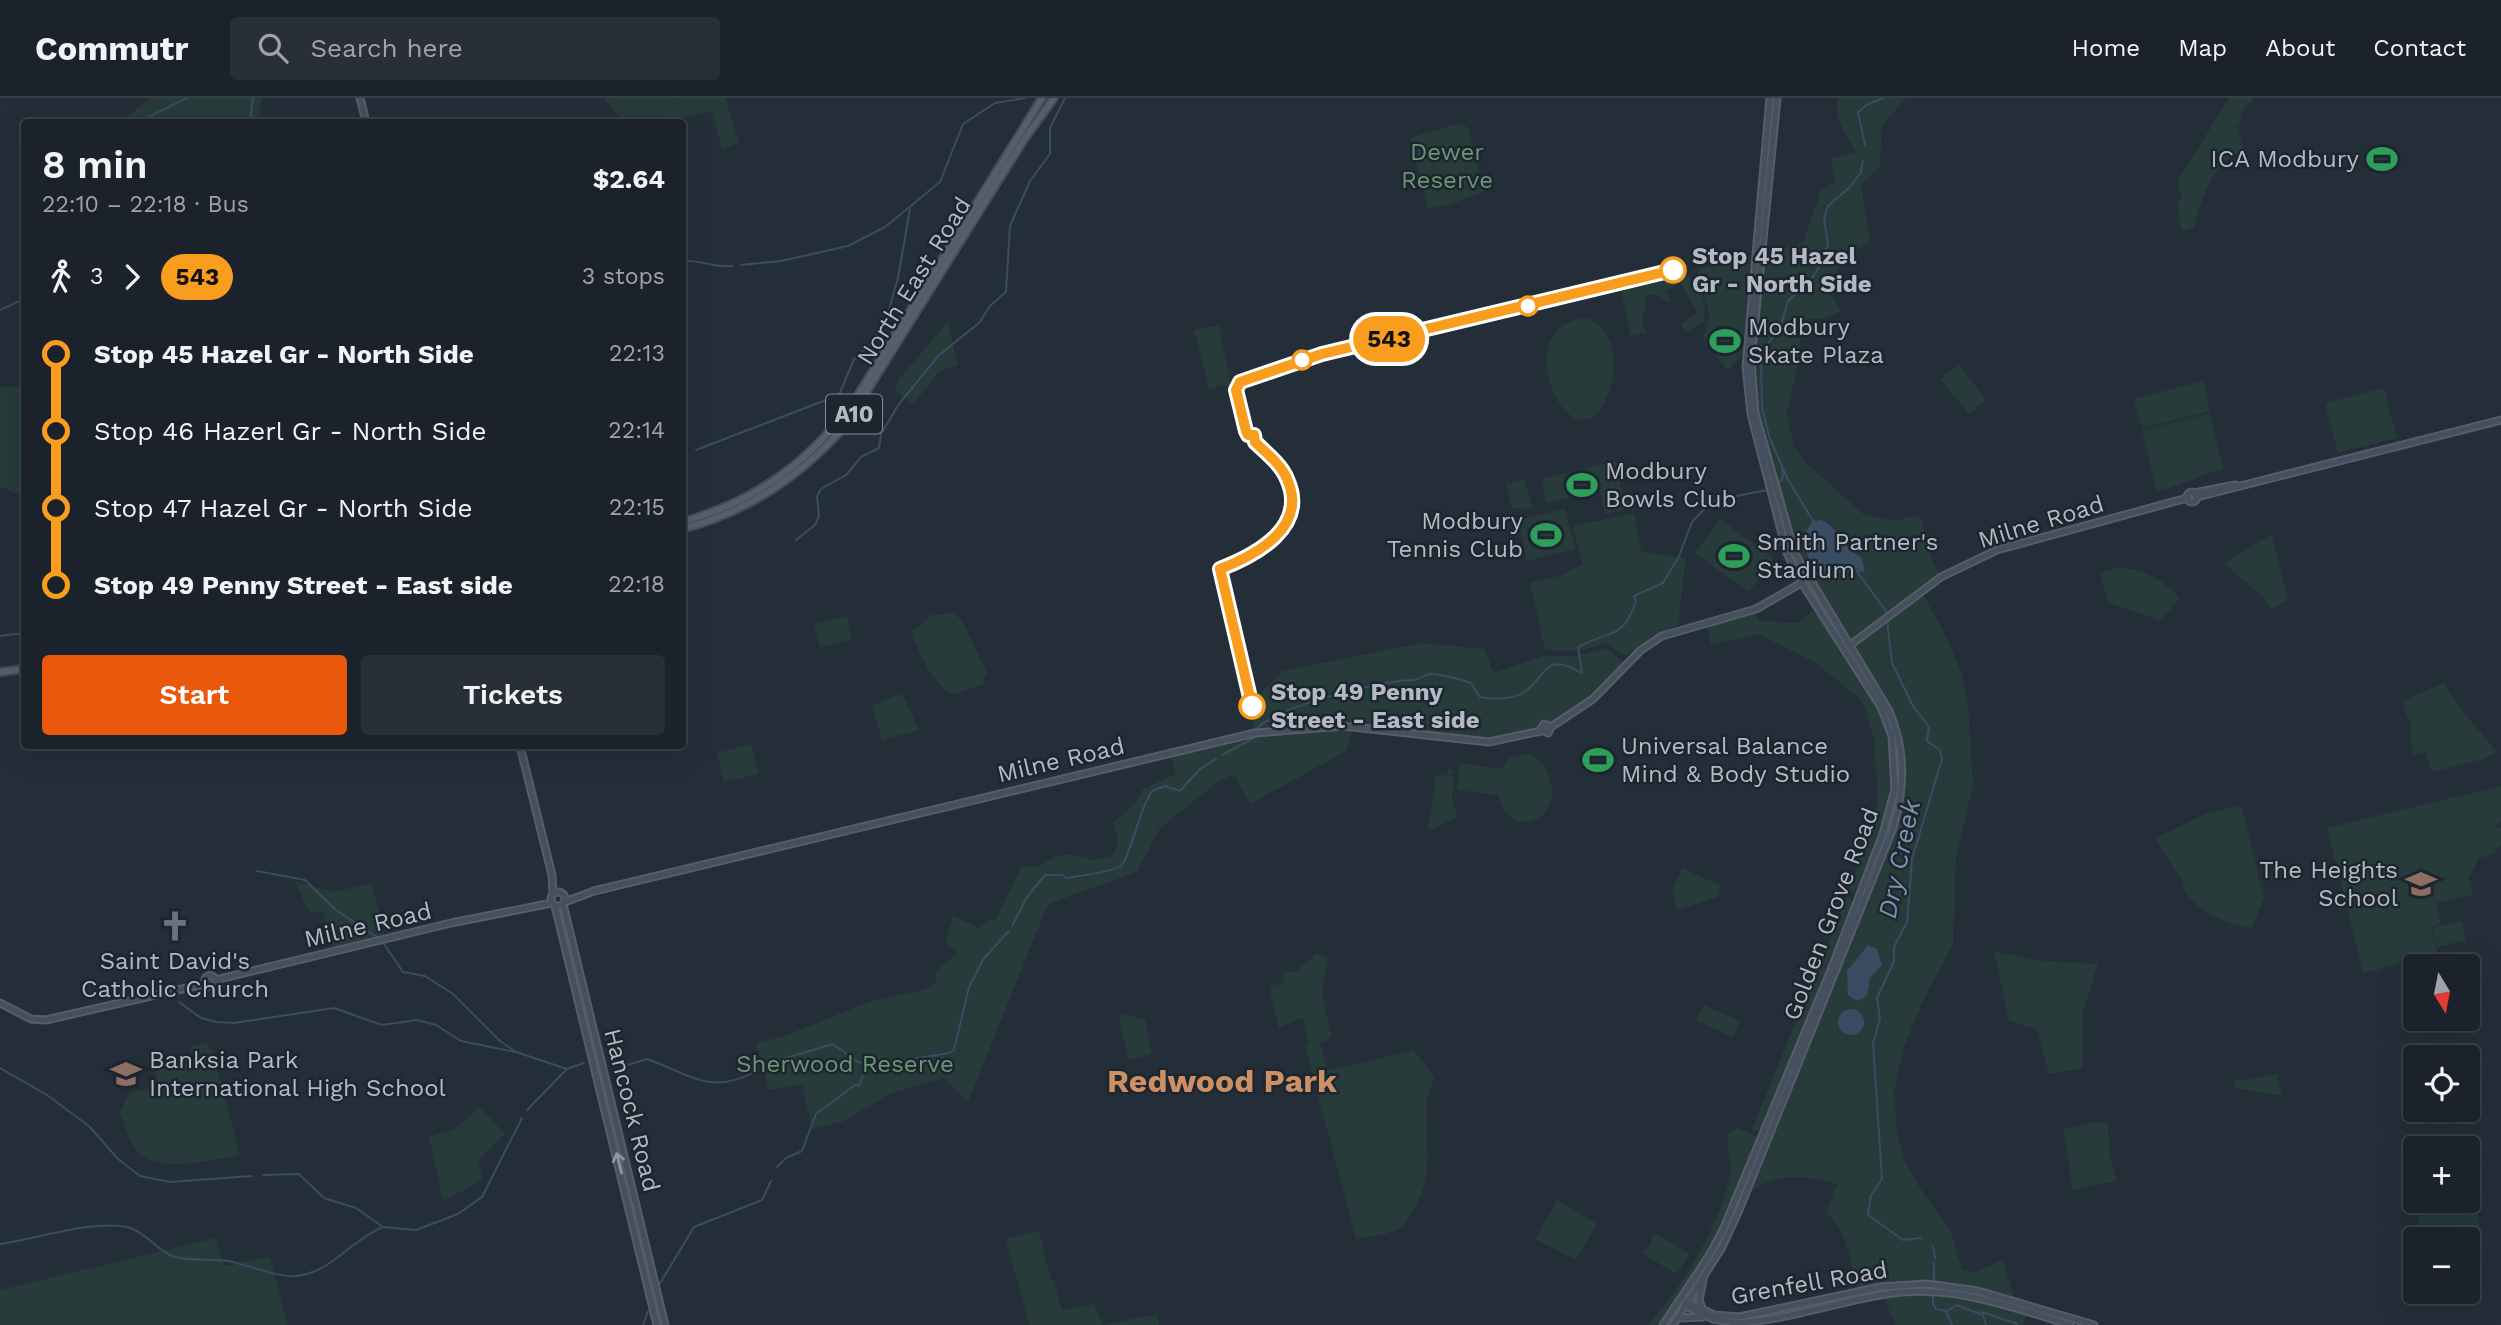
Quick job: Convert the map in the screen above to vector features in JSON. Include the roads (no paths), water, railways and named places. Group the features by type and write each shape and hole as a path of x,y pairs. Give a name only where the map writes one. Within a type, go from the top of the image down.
{"main road":[{"path":"360,98 365,119"},
{"name":"North East Road","path":"686,521 720,510 764,488 789,472 825,439 858,395 1042,98"},
{"name":"North East Road","path":"686,528 729,515 775,489 817,457 845,426 1026,137 1054,98"},
{"name":"Golden Grove Road","path":"1673,1325 1704,1277 1739,1210 1864,903 1900,803 1902,755 1894,721 1876,684 1802,583 1787,553 1773,480 1750,399 1753,315 1770,98"},
{"name":"Golden Grove Road","path":"1753,315 1777,98"},
{"path":"1011,145 1026,137 1024,124"},
{"name":"Milne Road","path":"1848,646 1941,577 1997,550 2187,498 2189,493 2196,495 2228,484 2238,485 2501,420"},
{"name":"Golden Grove Road","path":"1662,1325 1723,1230 1826,982 1889,817 1895,789 1892,736 1881,707 1795,554 1782,518"},
{"path":"1802,583 1808,578"},
{"name":"Milne Road","path":"0,1003 32,1019 46,1020 205,984 212,986 215,980 1255,733 1343,726 1489,742 1541,731 1546,733 1583,707 1634,656 1662,636 1756,609 1802,583"},
{"path":"0,673 21,670"},
{"name":"Hancock Road","path":"521,749 637,1206 664,1325"},
{"name":"Hancock Road","path":"558,899 657,1325"},
{"path":"630,1208 637,1206"},
{"path":"1702,1308 1700,1297 1704,1277"},
{"name":"Grenfell Road","path":"1687,1304 1722,1317 1749,1316 1856,1292 1927,1284 1978,1291 2094,1325"},
{"name":"Grenfell Road","path":"1680,1300 1713,1319 1743,1322 1882,1295 1938,1292 1968,1296 2070,1325"},
{"path":"1677,1318 1690,1316 1713,1319"}],"water":[{"path":"1821,520 1833,528 1849,549 1861,557 1865,571 1837,572 1810,568 1804,534 1813,521"},
{"path":"1868,945 1877,949 1882,965 1870,978 1867,996 1857,1001 1848,995 1847,971"},
{"path":"1851,1009 1860,1013 1864,1022 1860,1031 1851,1035 1842,1031 1838,1022 1842,1013"}],"waterway":[{"path":"144,119 187,98"},
{"path":"250,119 253,98"},
{"path":"741,265 781,261 848,246 885,227 940,182 963,124 995,103 1025,98"},
{"path":"796,540 815,525 819,516 817,496 821,489 846,475 861,457 879,448 881,434 899,404 939,355 979,323 990,306 1006,292 1010,226 1030,181 1050,154 1050,128 1065,98"},
{"name":"Dry Creek","path":"1865,145 1858,112 1883,98"},
{"name":"Dry Creek","path":"1813,521 1787,478 1769,436 1762,408 1761,364 1769,342 1780,328 1788,301 1813,277 1823,260 1828,244 1824,219 1828,206 1851,186 1861,172 1863,161"},
{"path":"696,450 839,395 854,359 869,345 886,320 898,278 910,209"},
{"path":"686,261 733,266"},
{"path":"0,310 21,300"},
{"name":"Dry Creek","path":"1778,484 1783,478 1782,469"},
{"name":"Dry Creek","path":"1258,727 1271,718 1309,703 1355,690 1416,680 1430,674 1471,683 1480,697 1496,699 1523,693 1553,665 1560,664 1582,673 1578,647 1620,629 1631,615 1636,602 1634,596 1663,583 1679,556 1692,522 1712,501 1767,490"},
{"name":"Dry Creek","path":"1858,573 1886,611 1892,663 1913,706 1929,727 1927,741 1940,750 1942,759 1912,859 1907,922 1894,947 1894,961 1877,998 1880,1019 1873,1043 1882,1179 1871,1195 1868,1215 1903,1240 1921,1238"},
{"path":"0,636 21,633"},
{"name":"Dry Creek","path":"1222,755 1254,738"},
{"name":"Dry Creek","path":"1012,926 1027,897 1045,875 1062,875 1067,878 1121,866 1152,791 1165,786 1180,791 1200,769 1216,759"},
{"path":"257,871 305,880 336,910 378,938"},
{"name":"Dry Creek","path":"777,1167 786,1158 802,1151 816,1114 855,1085 859,1086 865,1070 874,1067 882,1071 895,1062 954,1050 969,987 984,958 1009,931"},
{"path":"382,941 403,972 425,976 453,994 500,1041 516,1052 567,1069"},
{"path":"179,1002 201,1018 216,1022 234,1023 334,1008 382,1025 417,1020 436,1025 461,1041 515,1052"},
{"path":"769,1063 833,1044 858,1062 872,1066"},
{"path":"610,1061 628,1065 647,1059 689,1076 714,1082 742,1078 758,1070"},
{"path":"527,1110 567,1069 584,1063"},
{"path":"0,1068 47,1095 89,1126 118,1159 140,1176 170,1182 252,1176"},
{"path":"263,1175 299,1174 324,1198 356,1208 383,1227 416,1230 458,1214 482,1197 522,1118"},
{"name":"Dry Creek","path":"659,1285 694,1227 762,1200 771,1181"},
{"path":"0,1244 81,1228 127,1227 139,1232 172,1256 229,1261 296,1276 320,1269 361,1239 383,1227"},
{"name":"Dry Creek","path":"1933,1247 1935,1258"},
{"name":"Dry Creek","path":"1934,1263 1934,1282"},
{"name":"Dry Creek","path":"1933,1295 1936,1309 1946,1311 1952,1325"},
{"path":"1947,1311 1957,1305 1983,1315 1986,1325"},
{"name":"Dry Creek","path":"643,1325 648,1311"},
{"path":"1982,1312 2017,1324"}],"place":[{"name":"ICA Modbury","path":"2382,159"},
{"name":"Stop 45 Hazel Gr - North Side","path":"1673,270"},
{"name":"Modbury Skate Plaza","path":"1725,341"},
{"name":"Modbury Bowls Club","path":"1582,485"},
{"name":"Modbury Tennis Club","path":"1546,535"},
{"name":"Smith Partner's Stadium","path":"1734,556"},
{"name":"Stop 49 Penny Street - East side","path":"1252,706"},
{"name":"Universal Balance Mind & Body Studio","path":"1598,760"},
{"name":"The Heights School","path":"2421,884"},
{"name":"Saint David's Catholic Church","path":"175,926"},
{"name":"Banksia Park International High School","path":"126,1074"}],"district":[{"name":"Redwood Park","path":"1222,1081"}],"park label":[{"name":"Dewer Reserve","path":"1447,166"},
{"name":"Sherwood Reserve","path":"845,1064"}]}
